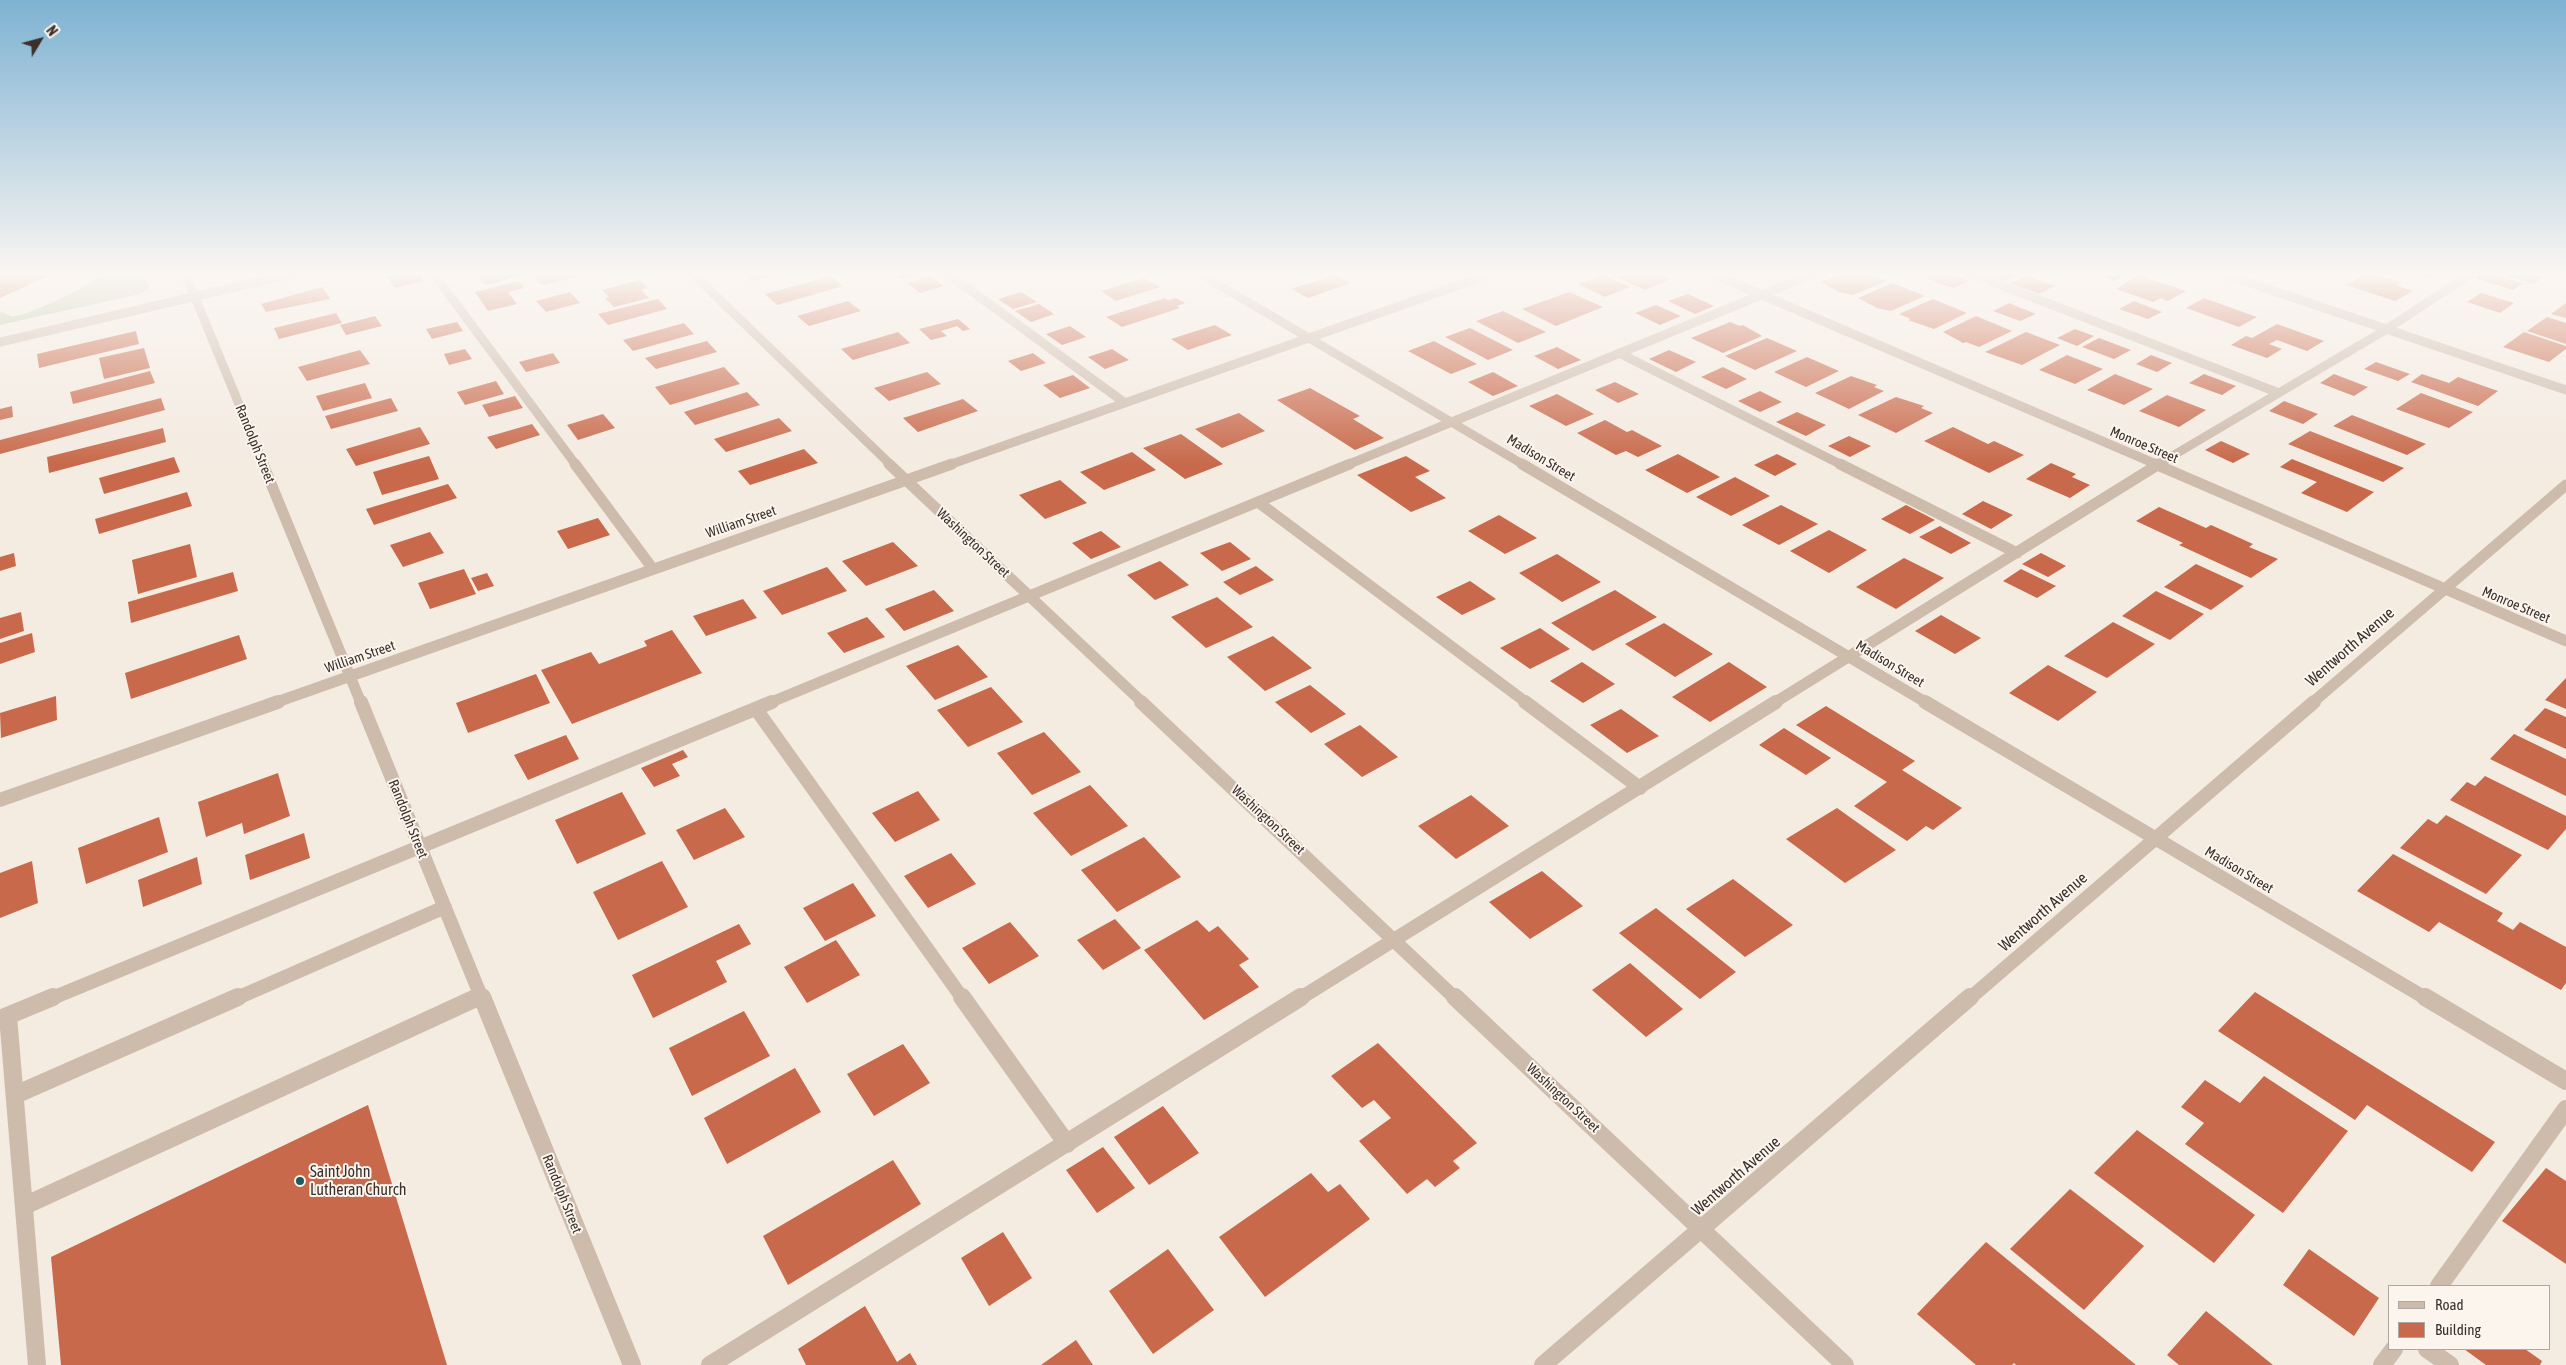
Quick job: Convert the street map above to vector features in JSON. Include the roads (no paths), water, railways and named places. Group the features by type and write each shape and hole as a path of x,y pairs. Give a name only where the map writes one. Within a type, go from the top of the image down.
{"street":[{"path":"0,342 22,337"},
{"name":"Randolph Street","path":"211,337 632,1365"},
{"path":"480,337 653,569"},
{"name":"Washington Street","path":"758,337 906,480 1845,1365"},
{"path":"1034,337 1125,403"},
{"name":"William Street","path":"0,800 1313,337"},
{"path":"36,1365 15,1095 4,1018 1659,337"},
{"name":"Monroe Street","path":"1858,337 2566,641"},
{"path":"2134,337 2279,393"},
{"path":"710,1365 1850,658 2157,465 2374,337"},
{"path":"2410,337 2566,390"},
{"name":"Madison Street","path":"1309,338 2566,1081"},
{"path":"1619,353 2017,553"},
{"name":"Wentworth Avenue","path":"1543,1365 2566,485"},
{"path":"1258,502 1640,788"},
{"path":"756,709 1067,1144"},
{"path":"15,1095 444,907"},
{"path":"24,1206 481,996"},
{"path":"2439,1285 2566,1109"},
{"path":"2382,1365 2393,1350"},
{"path":"2428,1350 2450,1365"}],"place":[{"name":"Saint John Lutheran Church","path":"300,1181"}]}
